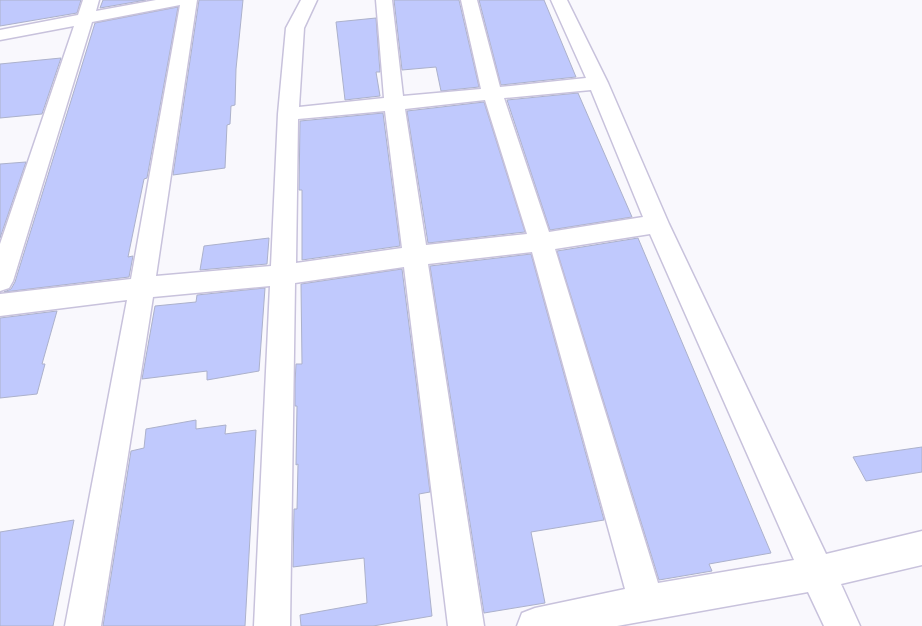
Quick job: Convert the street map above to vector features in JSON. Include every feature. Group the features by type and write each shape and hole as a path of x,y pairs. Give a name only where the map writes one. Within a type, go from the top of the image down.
{"street":[{"path":"0,35 88,9 182,0"},
{"path":"83,626 142,288 189,0"},
{"path":"272,626 288,114 296,28 308,0"},
{"path":"384,0 394,104 466,626"},
{"path":"469,0 492,92 540,242 646,602"},
{"path":"559,0 598,83 658,224 842,626"},
{"path":"0,281 88,9"},
{"path":"288,114 492,92 598,83"},
{"path":"0,305 142,288 282,275 415,256 540,242 658,224"},
{"path":"535,626 646,602 818,573 922,548"}],"building":[{"path":"0,0 81,0 77,13 0,26"},
{"path":"103,0 146,0 100,8"},
{"path":"199,0 243,0 236,69 235,105 231,106 230,124 227,125 225,168 173,175"},
{"path":"394,0 459,0 479,87 441,91 436,67 402,70"},
{"path":"479,0 544,0 576,77 501,85"},
{"path":"178,7 147,178 144,179 128,257 133,256 129,277 4,292 11,289 15,282 95,23"},
{"path":"376,18 380,72 376,72 380,96 345,100 336,22"},
{"path":"61,58 42,114 0,118 0,64"},
{"path":"578,93 632,217 550,230 507,100"},
{"path":"484,102 525,232 428,243 407,111"},
{"path":"383,113 400,246 302,260 302,190 299,190 300,121"},
{"path":"26,162 0,238 0,164"},
{"path":"269,238 267,264 200,270 204,246"},
{"path":"638,238 771,553 709,564 712,571 659,580 557,251"},
{"path":"531,254 604,520 531,532 545,603 484,613 430,266"},
{"path":"402,269 430,492 419,494 432,616 373,626 301,626 300,615 367,603 364,558 293,567 294,509 297,509 298,464 296,465 297,406 295,406 295,383 296,364 302,364 301,284"},
{"path":"265,288 259,371 207,380 207,371 142,379 155,306 196,302 197,295"},
{"path":"57,311 42,364 45,364 37,394 0,398 0,318"},
{"path":"196,420 196,429 226,425 225,434 256,430 245,626 103,626 131,451 144,448 146,429"},
{"path":"922,447 922,472 866,481 853,457"},
{"path":"74,520 53,626 0,626 0,532"}]}
